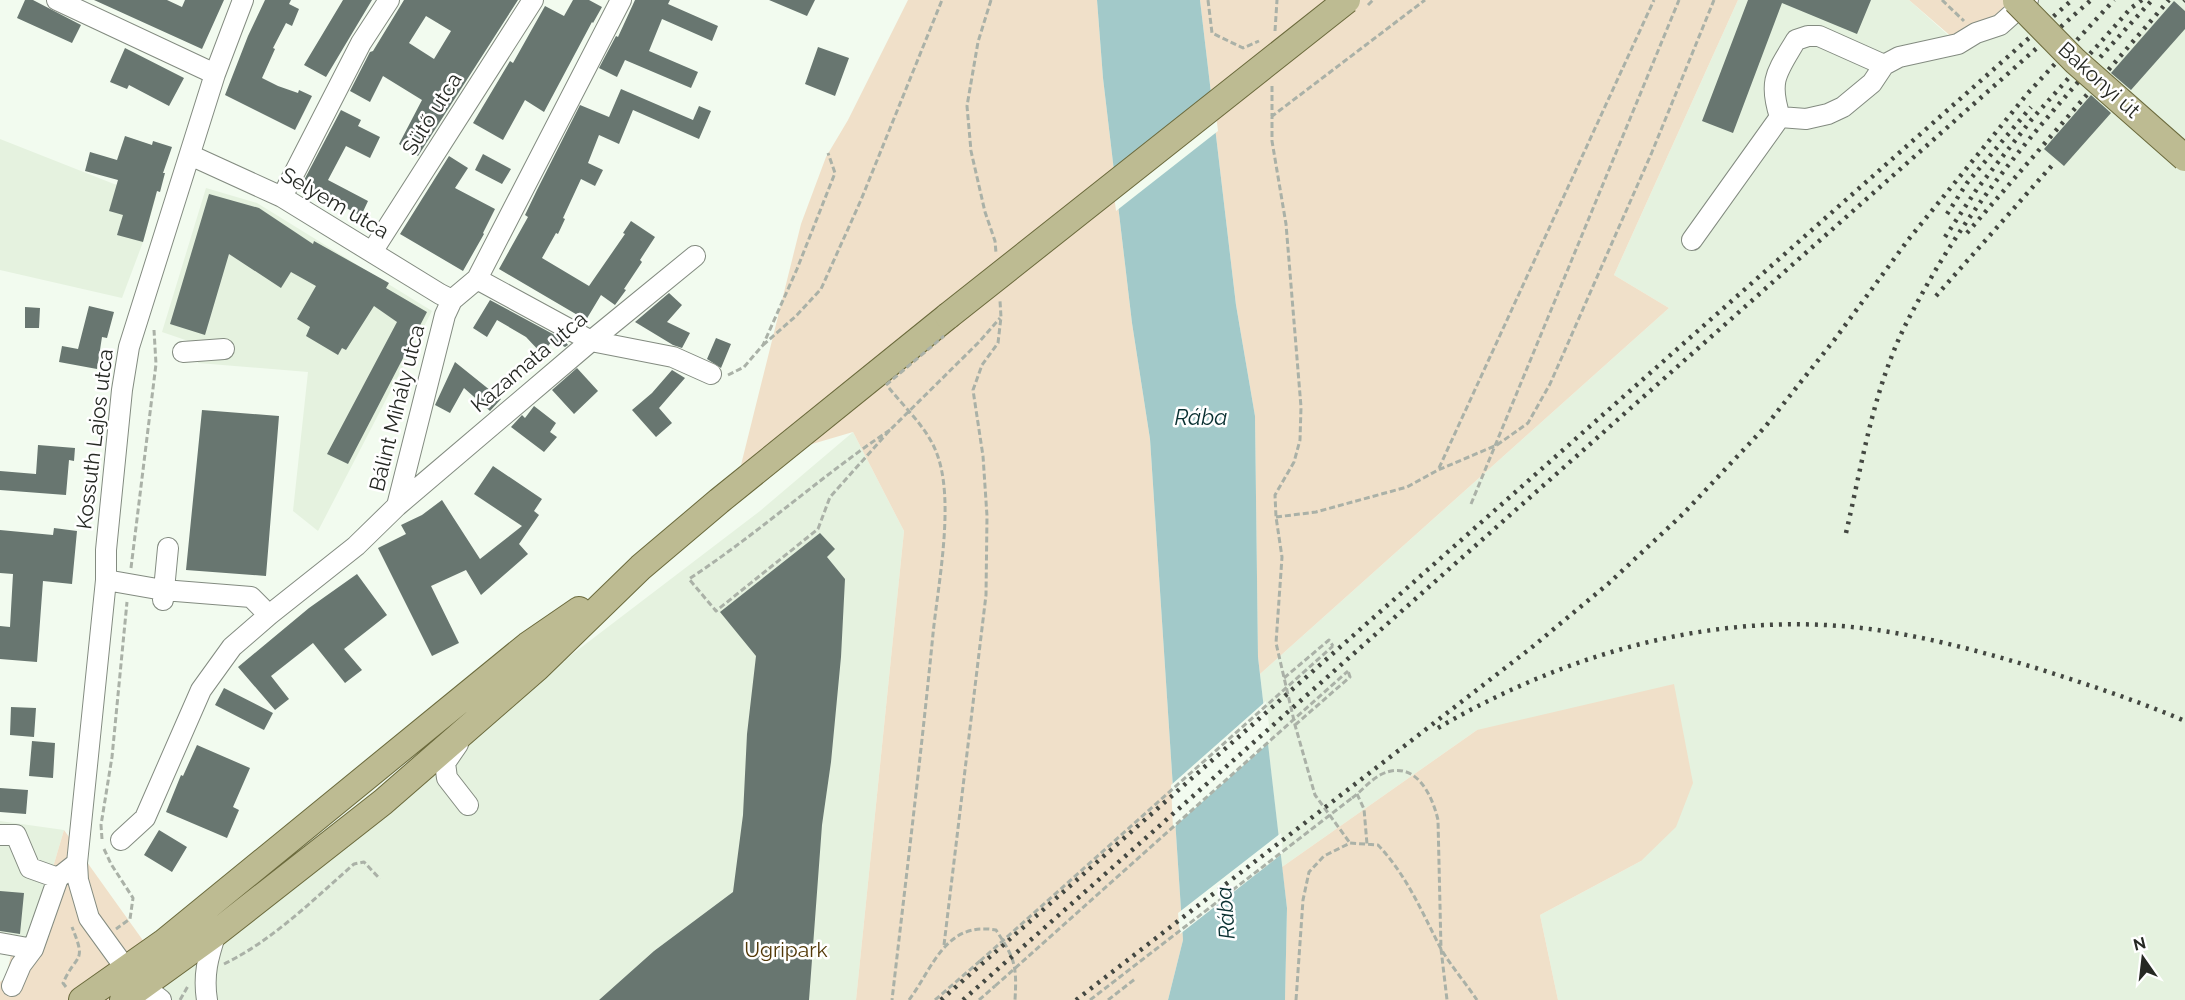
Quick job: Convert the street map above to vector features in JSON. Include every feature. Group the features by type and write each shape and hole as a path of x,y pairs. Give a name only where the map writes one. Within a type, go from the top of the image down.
{"main road":[{"path":"76,996 138,989 216,933 383,802 468,730 537,668 641,567 719,501 948,316 1347,0"},
{"name":"Bakonyi út","path":"2018,0 2075,61 2185,158"},
{"path":"138,989 163,943 528,645 641,567"}],"street":[{"path":"57,0 215,74"},
{"name":"Kossuth Lajos utca","path":"138,989 88,918 76,863 106,580 106,550 122,390 129,347 215,74 243,0"},
{"path":"282,197 361,43 389,0"},
{"name":"Sütő utca","path":"372,252 533,0"},
{"name":"Bálint Mihály utca","path":"121,840 145,818 201,690 232,647 356,546 397,506 445,315 452,300 477,279 621,0"},
{"path":"1780,117 1806,119 1828,114 1843,107 1872,83 1884,65 1899,57 1958,44 1976,33 2000,25 2018,0"},
{"path":"1692,240 1780,117 1773,87 1780,68 1796,40 1808,36 1819,36 1884,65"},
{"name":"Selyem utca","path":"190,155 282,197 452,300"},
{"name":"Kazamata utca","path":"397,506 695,256"},
{"path":"477,279 591,341 673,357 711,374"},
{"path":"183,352 224,349"},
{"path":"163,595 168,548"},
{"path":"106,580 163,595 251,597 269,615"},
{"path":"468,730 445,763 447,778 468,805"},
{"path":"0,835 16,835 30,868 58,878"},
{"path":"12,986 21,965 33,949 58,878 76,863"},
{"path":"207,1000 206,962 216,933"},
{"path":"0,943 33,949"}],"path":[{"path":"711,374 729,375 744,367 763,345 796,316 821,289 866,189 942,0"},
{"path":"991,0 978,42 967,106 971,152 985,212 996,242"},
{"path":"1208,0 1212,33 1243,48 1264,39"},
{"path":"1274,38 1277,0"},
{"path":"1271,117 1425,0"},
{"path":"1438,470 1654,0"},
{"path":"1471,504 1679,0"},
{"path":"1276,517 1316,512 1407,487 1438,470 1497,445 1528,423 1550,384 1652,152 1714,0"},
{"path":"1942,0 1976,33"},
{"path":"1269,33 1275,27"},
{"path":"1272,83 1272,141 1286,224 1301,407 1300,440 1294,462 1275,495 1282,556 1276,643 1295,725 1315,795 1350,843"},
{"path":"763,345 797,269 835,172 828,153"},
{"path":"890,430 689,579 716,611 818,530 830,497 908,411 979,342 1001,317 998,343 982,365 973,390 984,468 987,516 986,595 944,945 909,1000"},
{"path":"886,385 928,435 938,455 945,494 943,543 929,678 892,1000"},
{"path":"935,1000 1333,646 1329,640 1284,678"},
{"path":"980,1000 1348,671 1350,677 1295,725"},
{"path":"1090,1000 1382,774 1397,771 1410,773 1426,787 1434,803 1438,820 1441,949 1447,1000"},
{"path":"1357,794 1364,809 1367,844"},
{"path":"1296,1000 1303,900 1309,872 1324,856 1350,843 1377,845 1395,864 1416,898 1441,949 1477,1000"},
{"path":"219,967 246,954 300,912 354,864 364,862 380,879"},
{"path":"944,945 962,934 987,928 996,930 1012,954 1016,975 1015,1000"},
{"path":"76,996 63,982 79,959 81,948"},
{"path":"1107,1000 1135,979"}],"shaded area":[{"path":"908,0 1097,0 1103,78 1132,323 1150,439 1183,940 1168,1000 856,1000 904,531 853,432 741,465 801,224 826,157 848,120"},
{"path":"1200,0 1738,0 1614,275 1669,308 1260,674 1255,416 1236,305"},
{"path":"1738,0 1909,0 1958,44 2026,0 2185,0 2185,1000 1558,1000 1540,915 1641,861 1477,730 1282,867 1260,674 1669,308 1614,275"},
{"path":"1909,0 2026,0 1968,51"},
{"path":"0,139 114,184 156,196 143,242 122,298 0,270"},
{"path":"206,188 257,203 432,311 318,531 293,511 308,372 198,363 200,345 162,332"},
{"path":"853,432 904,531 856,1000 157,1000 162,967 760,511"},
{"path":"1674,684 1693,783 1676,827 1641,861 1540,915 1558,1000 1285,1000 1287,908 1282,867 1477,730"},
{"path":"0,821 64,830 33,935 0,952"},
{"path":"64,830 162,967 157,1000 0,1000 0,982 6,977 11,955 33,935"}],"water":[{"name":"Rába","path":"1097,0 1200,0 1236,305 1255,416 1258,657 1287,908 1285,1000 1168,1000 1183,940 1150,439 1132,323 1103,78"}],"pier":[{"path":"1213,90 1218,131 1116,211 1111,170"},
{"path":"1266,701 1271,741 1173,828 1171,785"},
{"path":"1281,833 1283,853 1180,934 1178,913"}],"building":[{"path":"25,0 33,0 81,25 72,43 17,18"},
{"path":"94,0 167,0 182,7 185,0 224,0 202,49"},
{"path":"265,0 291,0 289,4 299,9 292,26 286,23 273,48 275,49 262,78 278,86 298,93 299,90 312,96 295,130 225,95"},
{"path":"343,0 372,0 326,77 304,65"},
{"path":"404,0 518,0 418,156 399,144 422,100 383,76 370,102 350,91 370,52 373,51","holes":["426,16 451,31 434,59 409,43"]},
{"path":"573,0 589,0 602,7 544,112 525,100 503,140 473,123 510,61 513,63 545,6 564,16"},
{"path":"635,0 670,0 668,4 718,26 712,41 662,19 649,51 698,72 691,88 625,60 617,77 599,68 616,36 618,37"},
{"path":"769,0 815,0 807,16"},
{"path":"1748,0 1871,0 1857,34 1782,3 1733,133 1702,121"},
{"path":"2174,1 2185,11 2185,29 2131,90 2111,73"},
{"path":"818,47 849,58 835,96 805,84"},
{"path":"125,48 184,78 169,106 129,85 127,89 110,82"},
{"path":"621,89 693,120 699,106 711,111 699,139 633,110 619,144 599,135 588,163 603,170 595,186 581,179 558,234 556,233 542,258 589,286 625,234 623,233 631,221 655,237 624,289 626,290 615,305 601,295 586,320 499,269 528,217 525,215 580,105 609,117"},
{"path":"2091,95 2111,113 2064,166 2044,149"},
{"path":"341,110 361,120 358,126 380,137 370,158 346,146 328,180 368,201 361,216 302,184"},
{"path":"125,136 152,145 153,141 172,147 143,242 117,235 123,215 109,211 118,180 85,171 90,152 117,160"},
{"path":"483,154 511,169 502,184 475,170"},
{"path":"449,156 468,168 455,188 495,209 463,271 400,234"},
{"path":"209,194 259,208 313,244 314,241 389,283 386,288 427,312 348,464 327,454 397,322 374,306 346,350 342,348 338,355 306,336 310,327 297,319 316,286 291,272 281,288 229,254 205,335 170,324"},
{"path":"669,293 682,305 667,322 690,333 682,348 635,322"},
{"path":"490,300 564,340 568,345 565,347 550,339 552,341 542,354 526,337 497,320 487,337 473,328"},
{"path":"89,306 114,312 107,338 102,337 97,369 59,362 62,346 78,349"},
{"path":"25,307 40,308 39,328 25,328"},
{"path":"716,338 731,344 721,368 707,359"},
{"path":"455,362 501,399 490,411 464,388 450,413 435,405"},
{"path":"577,368 598,391 574,414 552,390"},
{"path":"672,370 685,378 659,408 672,423 656,437 632,410 652,393"},
{"path":"534,406 556,423 550,432 557,437 544,452 511,427 522,415 525,418"},
{"path":"202,410 279,416 266,576 186,570"},
{"path":"38,445 75,448 74,461 69,460 66,495 0,490 0,471 36,474"},
{"path":"493,466 542,499 534,511 539,515 519,544 528,554 481,595 466,570 431,586 459,643 432,656 378,548 406,534 401,525 422,515 442,500 480,559 522,526 474,494"},
{"path":"54,528 77,531 72,584 43,581 37,662 0,659 0,626 10,627 13,574 0,573 0,530 53,535"},
{"path":"820,533 835,549 827,557 845,579 841,657 831,762 822,825 809,1000 599,1000 654,951 733,892 743,815 747,734 756,656 720,612"},
{"path":"357,574 387,615 344,649 362,670 345,683 313,643 271,676 289,699 275,710 238,667 309,608"},
{"path":"224,688 273,713 264,730 215,705"},
{"path":"11,707 36,708 34,737 10,735"},
{"path":"32,741 55,743 53,778 29,776"},
{"path":"197,745 250,768 233,807 239,810 227,838 166,812 181,775 183,776"},
{"path":"0,788 28,790 26,814 0,812"},
{"path":"159,830 187,847 172,872 144,855"},
{"path":"0,891 24,893 20,934 0,931"}],"railway":[{"path":"941,1000 2072,0"},
{"path":"963,1000 2091,0"},
{"path":"1076,1000 1531,648 1608,584 1683,514 1765,427 1835,339 1908,240 2028,93 2114,0"},
{"path":"1945,237 1977,189 2032,119 2131,8 2142,0"},
{"path":"1846,533 1866,442 1885,375 1900,337 1923,292 1972,213 2000,176 2059,104 2152,0"},
{"path":"1967,233 2169,0"},
{"path":"1947,214 1967,183 2031,107"},
{"path":"1936,296 2055,162"},
{"path":"1438,728 1488,701 1541,677 1594,657 1649,642 1705,631 1762,625 1819,625 1877,630 1937,641 2055,674 2130,699 2185,721"}],"park label":[{"name":"Ugripark","path":"786,950"}]}
